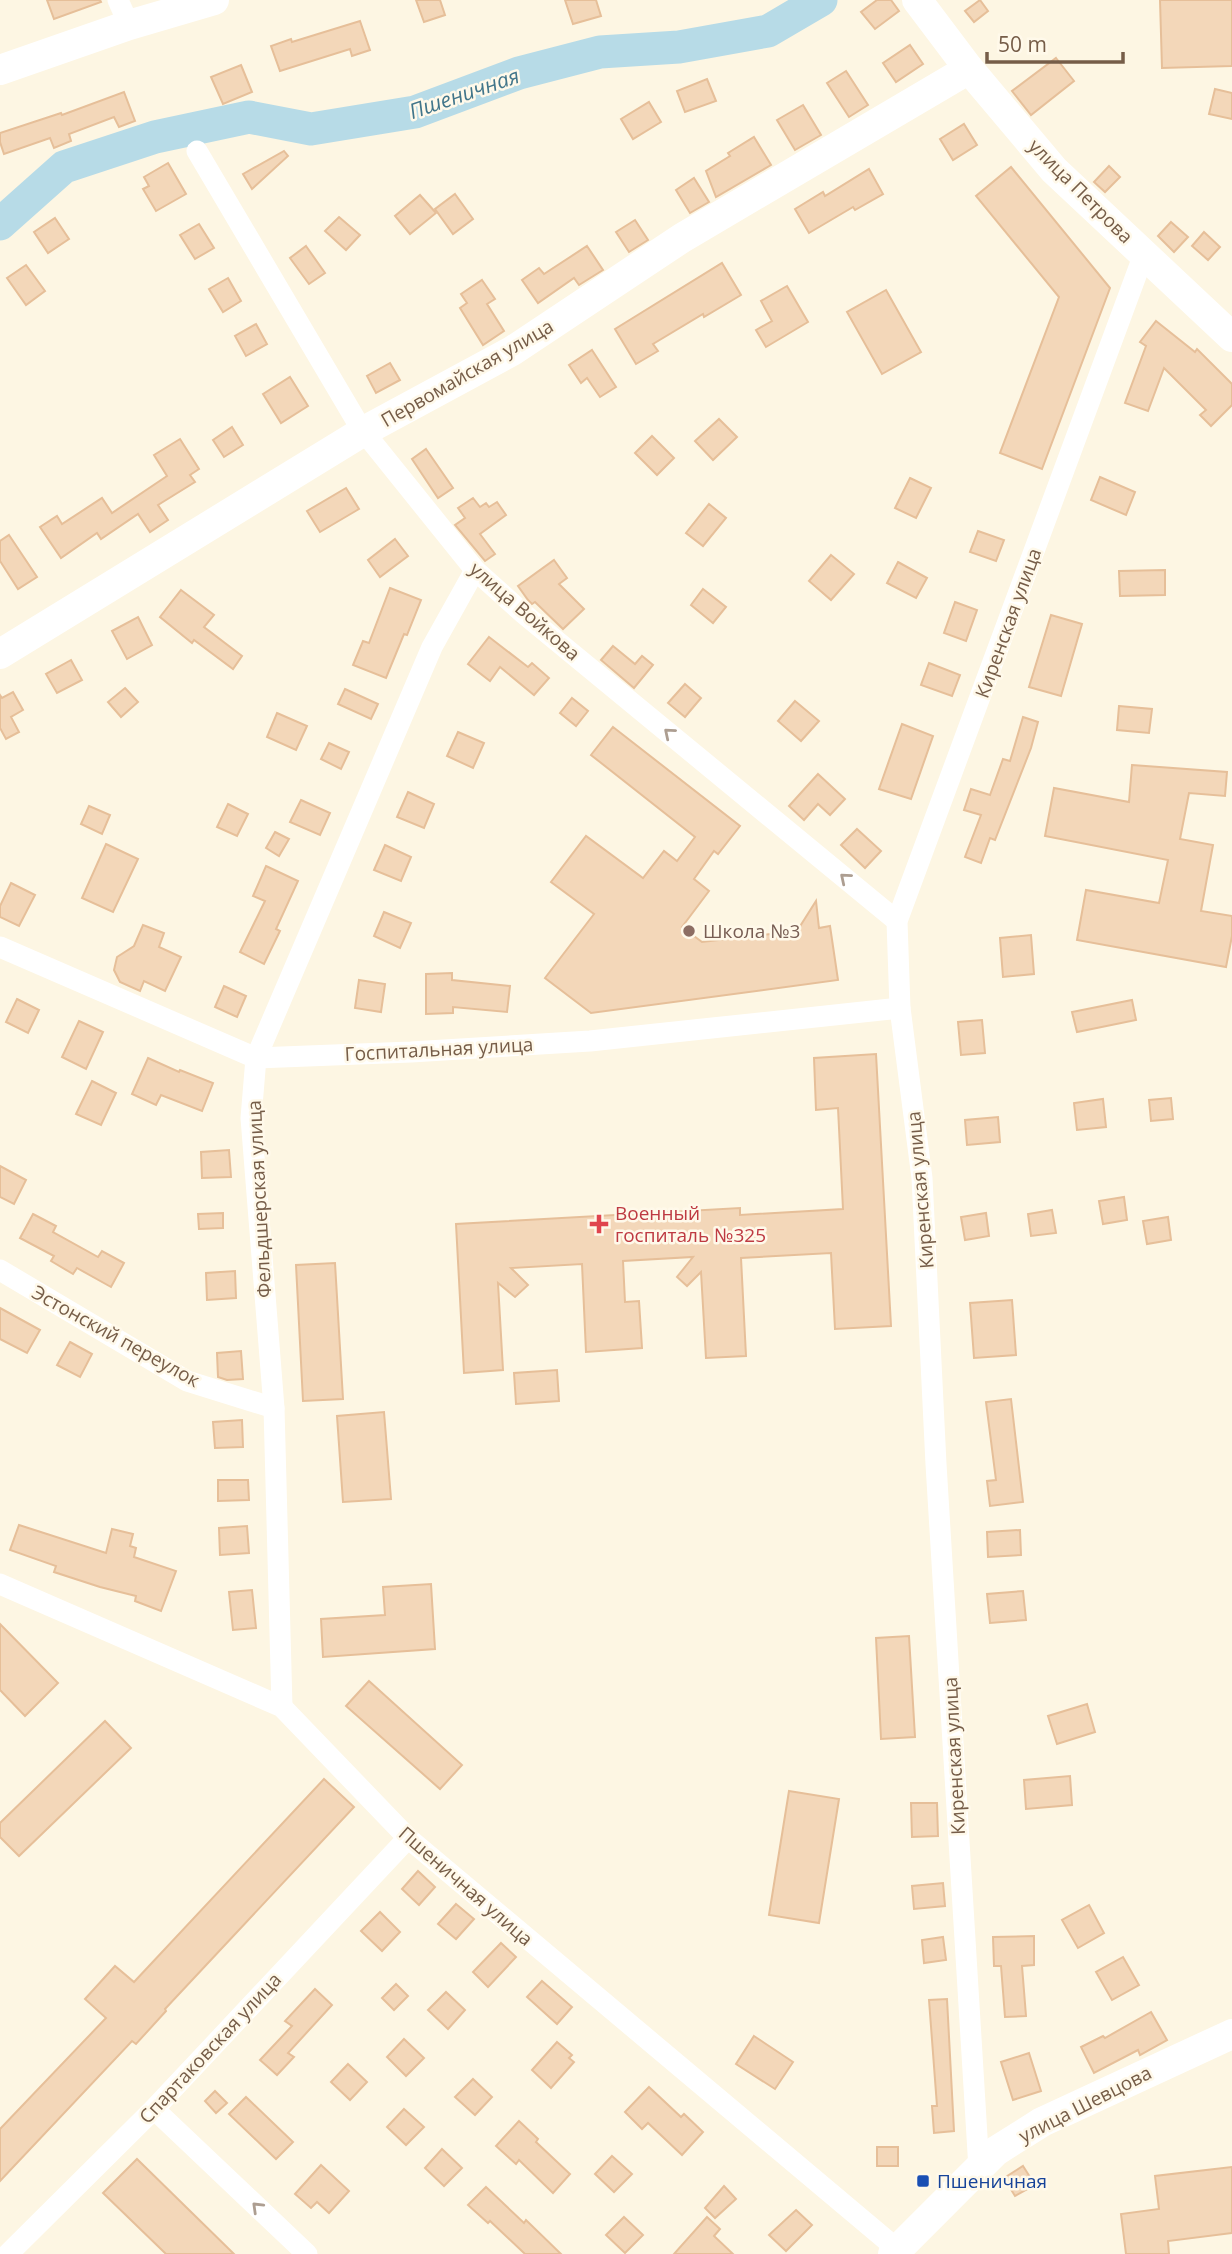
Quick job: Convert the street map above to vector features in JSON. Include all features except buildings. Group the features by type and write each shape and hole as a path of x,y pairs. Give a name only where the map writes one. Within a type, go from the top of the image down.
{"street":[{"path":"0,70 123,13 214,0"},
{"name":"улица Петрова","path":"917,0 969,69 1054,170 1232,337"},
{"name":"Первомайская улица","path":"0,654 364,431 512,351 682,238 969,69"},
{"name":"улица Войкова","path":"197,150 364,431 475,570 897,921"},
{"name":"Киренская улица","path":"979,2169 936,1464 922,1178 900,1008 897,921 1144,254"},
{"name":"Фельдшерская улица","path":"282,1707 274,1408 251,1118 256,1058 432,646 475,570"},
{"name":"Госпитальная улица","path":"0,947 256,1058 418,1052 590,1041 900,1008"},
{"name":"Эстонский переулок","path":"0,1270 187,1381 274,1408"},
{"name":"Пшеничная улица","path":"0,1584 282,1707 408,1838 895,2252"},
{"name":"Спартаковская улица","path":"8,2254 154,2109 408,1838"},
{"name":"улица Шевцова","path":"895,2252 996,2151 1042,2122 1232,2034"},
{"path":"154,2109 307,2254"}],"waterway":[{"name":"Пшеничная","path":"0,224 64,167 155,137 249,117 311,129 415,112 519,73 600,52 679,47 768,31 821,0"}],"place":[{"name":"Школа №3","path":"689,931"},
{"name":"Военный госпиталь №325","path":"599,1224"},
{"name":"Пшеничная","path":"923,2181"}]}
